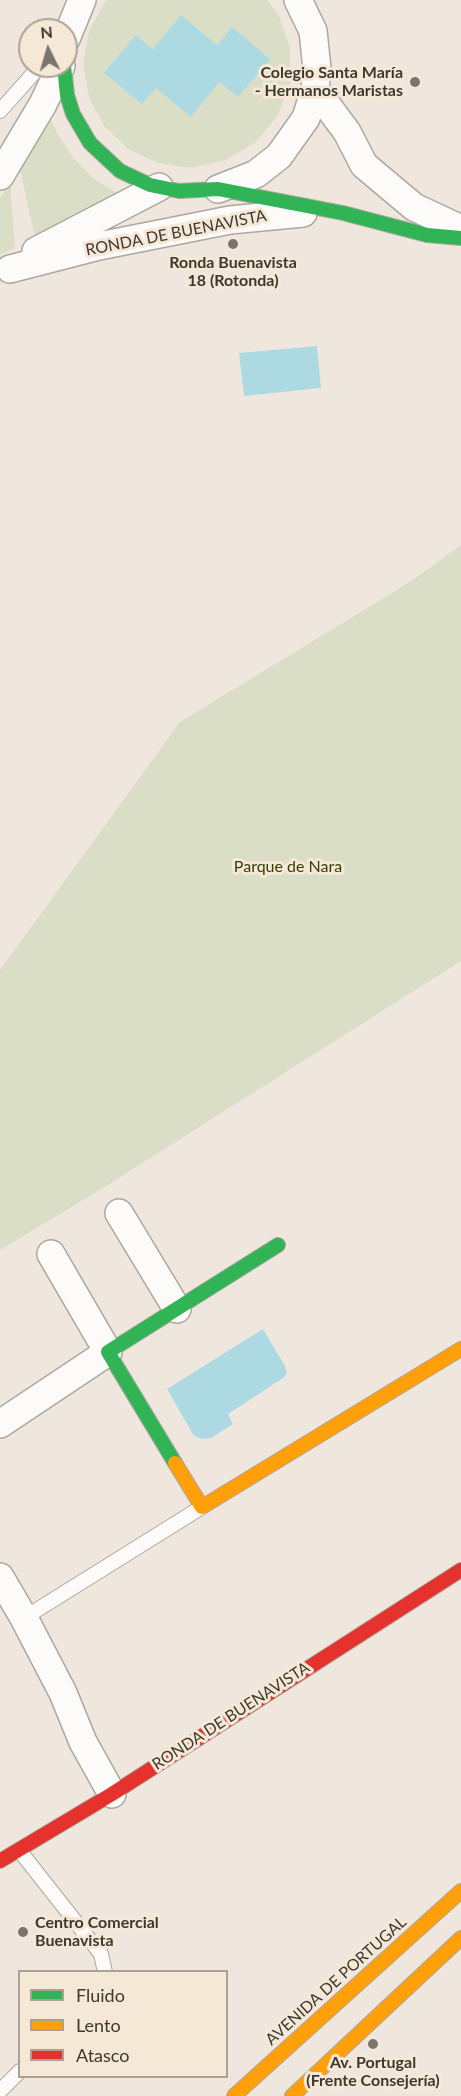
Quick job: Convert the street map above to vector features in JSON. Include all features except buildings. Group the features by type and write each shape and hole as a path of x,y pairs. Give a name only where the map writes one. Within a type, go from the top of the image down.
{"street":[{"path":"74,18 82,0"},
{"name":"RONDA DE BUENAVISTA","path":"218,189 256,174 279,156 306,118 315,89 317,69 313,31 302,2"},
{"name":"RONDA DE BUENAVISTA","path":"0,176 44,104 57,78"},
{"name":"RONDA DE BUENAVISTA","path":"65,78 73,114 90,143 120,171 159,187 179,191 218,189 344,213 427,235 461,238"},
{"path":"315,89 347,132 364,165 414,207 461,230"},
{"name":"RONDA DE BUENAVISTA","path":"5,272 28,256 159,187"},
{"name":"RONDA DE BUENAVISTA","path":"5,272 99,246 230,220 279,213 344,213"},
{"path":"119,1213 177,1309"},
{"path":"0,1424 108,1352 278,1245"},
{"path":"51,1254 202,1507 461,1349"},
{"name":"RONDA DE BUENAVISTA","path":"0,1862 112,1794 461,1570"},
{"path":"0,1577 63,1693 83,1742 112,1794"},
{"name":"AVENIDA DE PORTUGAL","path":"234,2096 461,1892"},
{"path":"292,2096 461,1938"}],"lane":[{"path":"0,111 29,78"},
{"path":"24,1618 202,1507"},
{"path":"19,1850 101,1954 105,1970"},
{"path":"0,2091 18,2073"}],"green space":[{"path":"106,0 267,0 278,14 290,47 290,82 278,115 256,142 226,160 191,168 158,163 128,149 104,126 89,97 83,64 89,31","holes":["232,28 238,97 220,82 156,87 142,103 136,35 153,49 217,45"]},
{"path":"50,117 57,133 73,157 93,178 122,196 35,238 20,169"},
{"path":"10,183 15,248 0,255 0,198"},
{"name":"Parque de Nara","path":"461,545 461,961 103,1188 0,1250 0,970 180,722 410,582"}],"water":[{"path":"181,15 217,45 232,27 270,59 238,97 219,82 191,117 156,88 142,104 104,73 136,35 153,49"},
{"path":"317,346 321,388 244,396 239,353"},
{"path":"263,1329 287,1373 283,1378 228,1414 233,1424 211,1438 202,1439 194,1436 167,1389"}],"traffic: fast":[{"path":"65,78 67,95 73,114 90,143 120,171 150,185 179,191 218,189 343,213 427,235 461,238"},
{"path":"175,1463 108,1352 278,1245"}],"traffic: slow":[{"path":"175,1463 202,1507 461,1349"},
{"path":"234,2096 461,1891"},
{"path":"292,2096 461,1938"}],"traffic: jam":[{"path":"0,1861 112,1794 461,1570"}],"place":[{"name":"Colegio Santa María - Hermanos Maristas","path":"415,82"},
{"name":"Ronda Buenavista 18 (Rotonda)","path":"233,244"},
{"name":"Centro Comercial Buenavista","path":"23,1932"},
{"name":"Av. Portugal (Frente Consejería)","path":"373,2044"}]}
